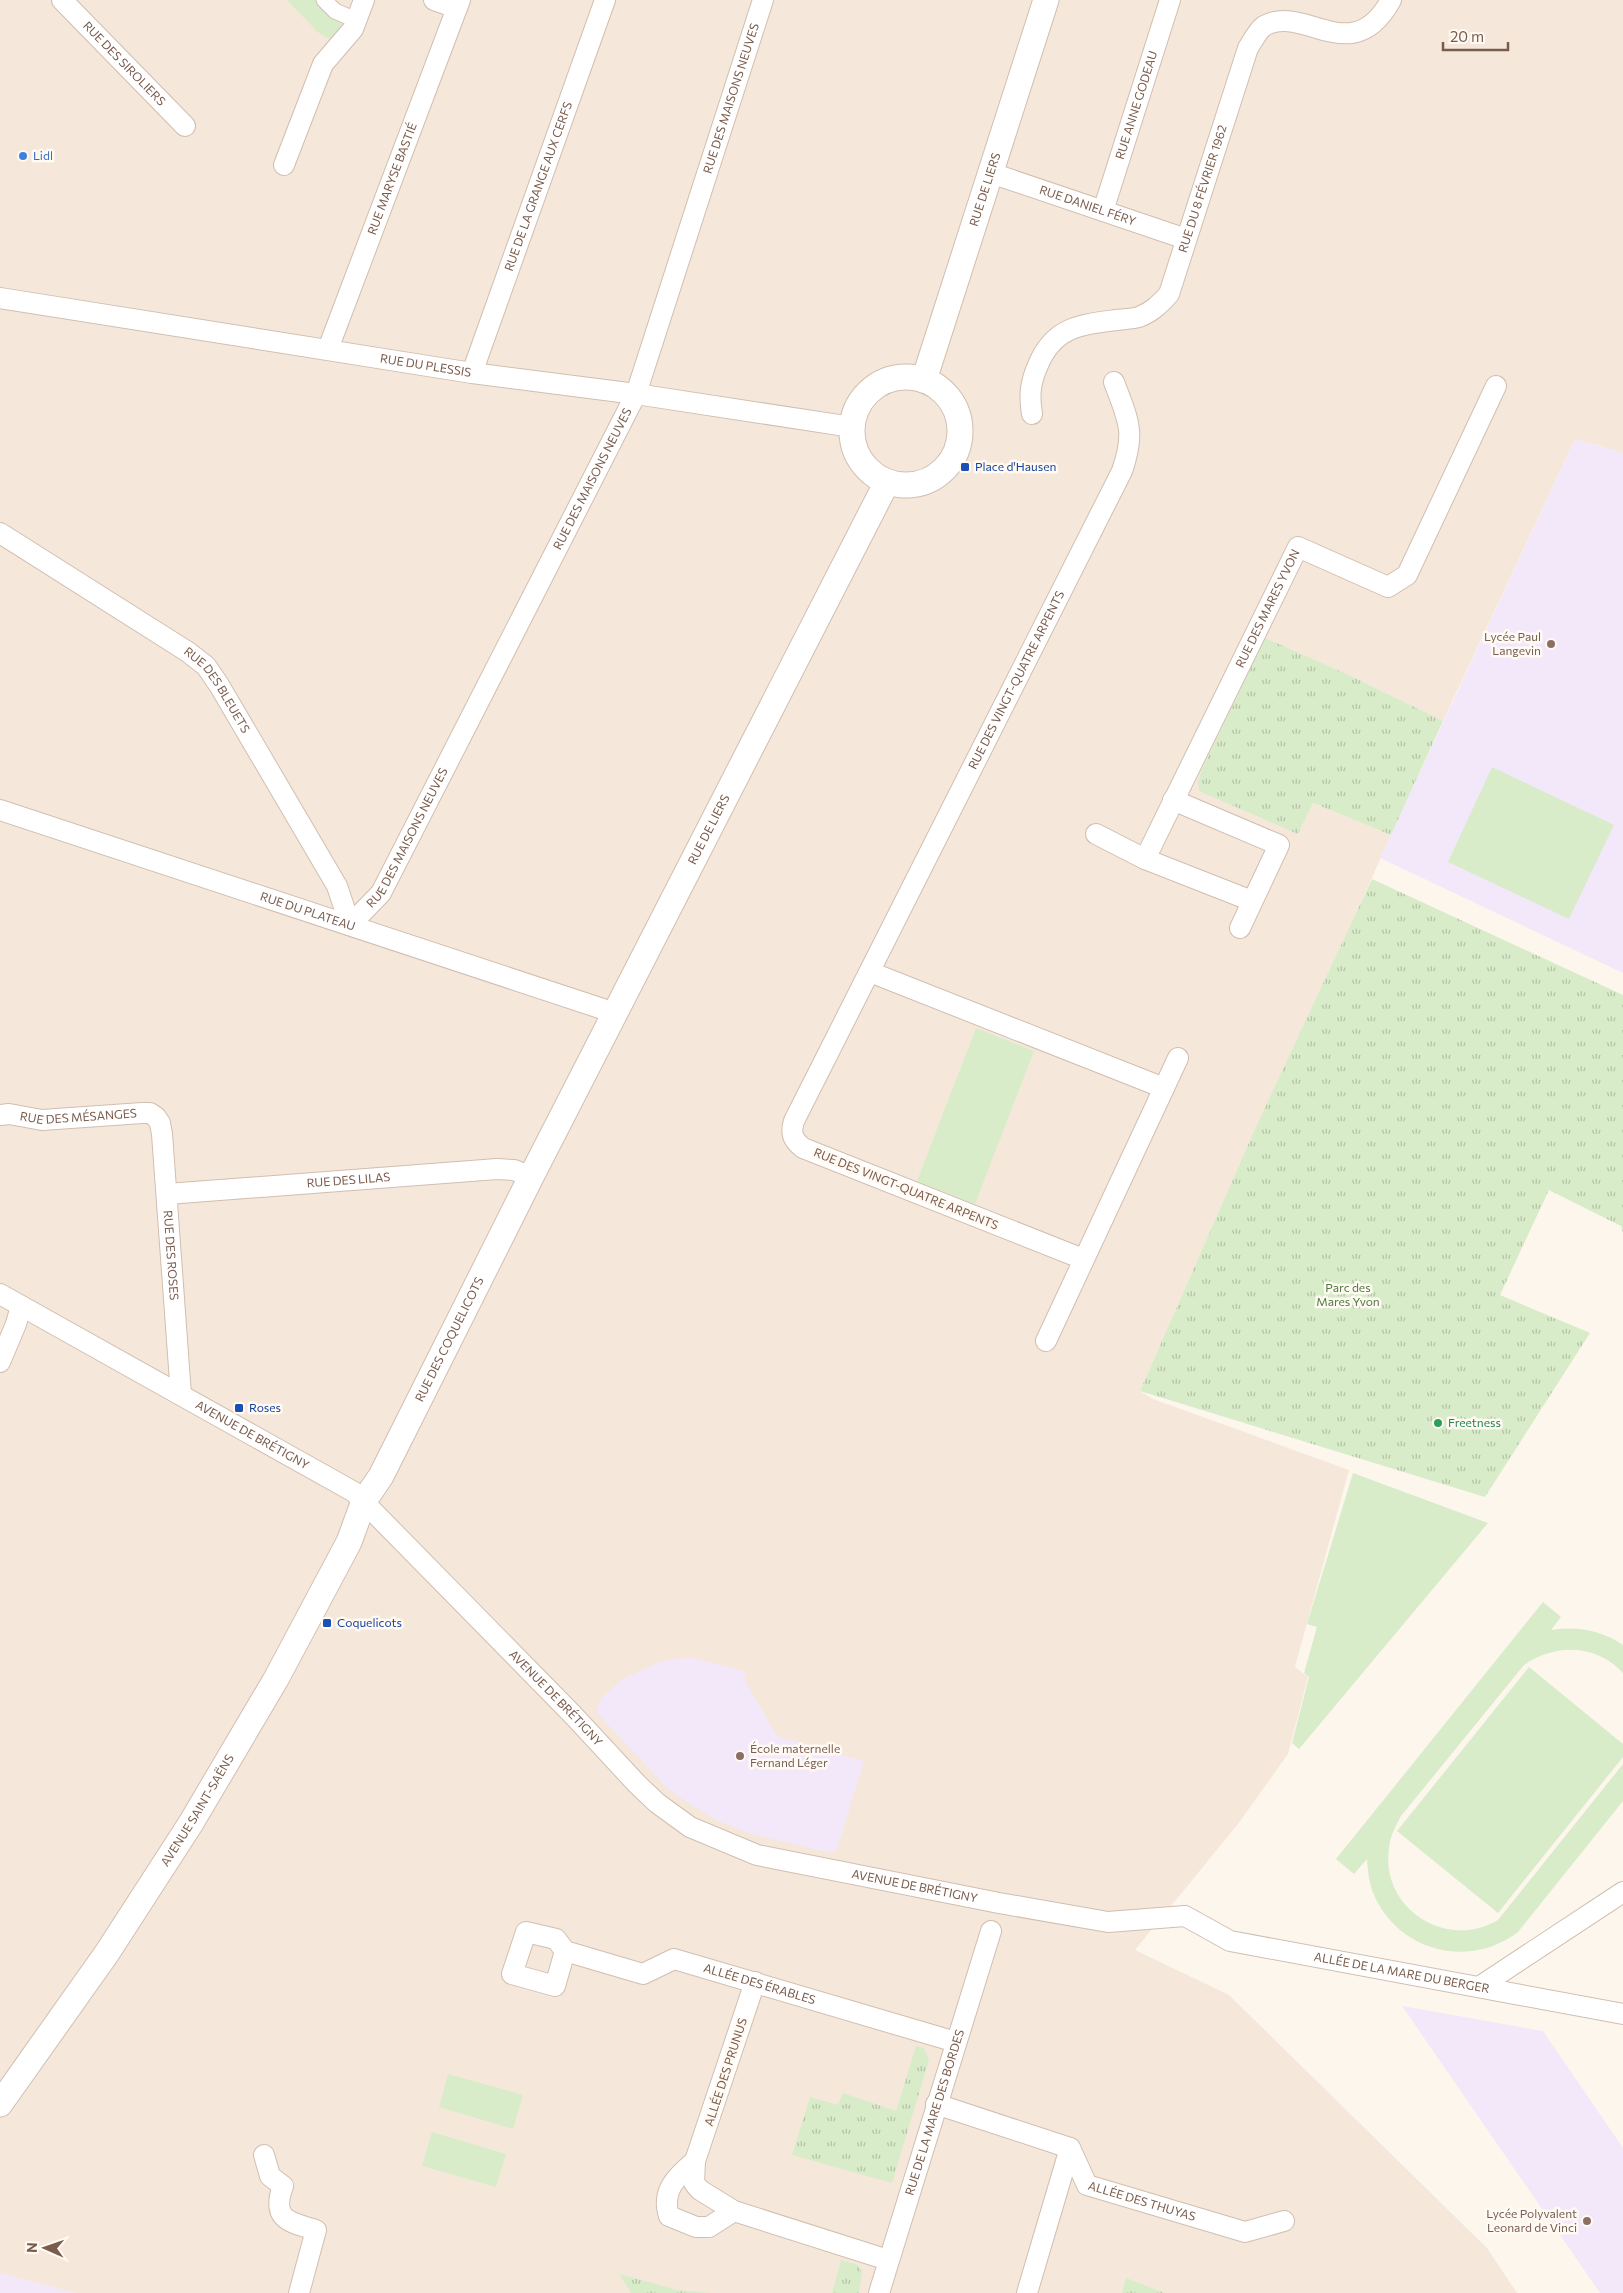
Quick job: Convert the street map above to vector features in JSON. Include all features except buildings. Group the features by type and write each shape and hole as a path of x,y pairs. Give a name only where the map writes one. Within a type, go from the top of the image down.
{"street":[{"name":"RUE DES SIROLIERS","path":"62,0 185,126"},
{"path":"324,0 335,11 356,20"},
{"path":"284,165 324,64 348,36 364,0"},
{"name":"RUE MARYSE BASTIÉ","path":"328,349 458,4 434,0"},
{"name":"RUE DE LA GRANGE AUX CERFS","path":"472,373 605,0"},
{"name":"RUE DES MAISONS NEUVES","path":"350,925 381,894 636,394 763,0"},
{"name":"RUE DE LIERS","path":"924,380 1046,0"},
{"name":"RUE ANNE GODEAU","path":"1103,211 1170,0"},
{"name":"RUE DU 8 FÉVRIER 1962","path":"1032,414 1029,398 1031,380 1048,345 1072,328 1138,317 1158,307 1169,294 1248,48 1263,27 1279,21 1298,23 1337,34 1354,32 1370,26 1383,14 1392,0"},
{"name":"RUE DANIEL FÉRY","path":"991,173 1186,239"},
{"name":"RUE DU PLESSIS","path":"0,298 472,373 636,394 852,427"},
{"path":"904,377 924,380 937,386 948,396 956,409 960,423 960,439 955,455 940,473 919,484 903,486 887,482 875,476 864,466 857,454 853,441 852,427 857,408 869,392 885,381 904,377"},
{"name":"RUE DES VINGT-QUATRE ARPENTS","path":"1083,1259 803,1148 794,1141 791,1131 794,1121 1122,470 1129,450 1130,428 1114,382"},
{"name":"RUE DES MARES YVON","path":"1146,859 1173,800 1298,547 1388,586 1407,575 1496,386"},
{"name":"RUE DE LIERS","path":"531,1177 887,482"},
{"name":"RUE DES BLEUETS","path":"0,533 188,652 206,666 220,685 337,886 350,925"},
{"path":"1173,800 1279,845 1240,928"},
{"name":"RUE DU PLATEAU","path":"0,810 615,1013"},
{"path":"1096,834 1146,859 1252,901"},
{"path":"870,972 1164,1088"},
{"path":"1046,1341 1178,1058"},
{"name":"RUE DES MÉSANGES","path":"0,1115 9,1114 42,1120 142,1113 150,1113 156,1117"},
{"name":"RUE DES ROSES","path":"156,1117 162,1134 180,1395"},
{"name":"RUE DES LILAS","path":"167,1194 496,1169 514,1170 531,1177"},
{"name":"RUE DES COQUELICOTS","path":"364,1501 381,1476 531,1177"},
{"name":"AVENUE DE BRÉTIGNY","path":"0,1294 341,1485 364,1501 637,1784 657,1803 690,1826 757,1855 999,1903 1108,1922 1185,1916"},
{"path":"0,1362 16,1324 21,1306"},
{"name":"AVENUE SAINT-SAËNS","path":"0,2104 108,1954 191,1823 276,1679 327,1585 349,1542 364,1501"},
{"path":"1479,1987 1623,1892"},
{"name":"ALLÉE DE LA MARE DU BERGER","path":"1185,1916 1230,1941 1623,2014"},
{"name":"RUE DE LA MARE DES BORDES","path":"879,2293 991,1931"},
{"name":"ALLÉE DES ÉRABLES","path":"565,1951 643,1974 674,1959 956,2042"},
{"name":"ALLÉE DES PRUNUS","path":"756,1982 695,2161 694,2183 700,2190 734,2211 888,2260"},
{"path":"936,2104 1070,2148 1026,2293"},
{"name":"ALLÉE DES THUYAS","path":"1070,2148 1088,2185 1245,2232 1284,2221"},
{"path":"264,2155 270,2176 283,2186 279,2208 288,2222 316,2230 299,2293"},
{"name":"ALLÉE DES PRUNUS","path":"695,2161 670,2188 665,2204 669,2216 696,2227 709,2226 734,2211"}],"shaded area":[{"path":"0,0 1623,0 1623,453 1575,439 1443,721 1349,675 1264,639 1202,769 1298,834 1313,803 1391,835 1320,993 1254,1131 1140,1391 1153,1399 1349,1470 1295,1667 1308,1677 1288,1754 1238,1824 1135,1950 1229,1995 1487,2248 1517,2293 0,2293"},
{"name":"Lycée Paul Langevin","path":"1575,439 1623,453 1623,973 1380,858"},
{"name":"École maternelle Fernand Léger","path":"694,1658 746,1672 744,1679 777,1736 864,1761 837,1849 833,1852 752,1834 721,1822 696,1808 669,1790 598,1714 598,1705 601,1698 623,1679 657,1663 672,1659"},
{"name":"Lycée Polyvalent Leonard de Vinci","path":"1402,2006 1543,2031 1623,2148 1623,2293 1600,2293"},
{"path":"0,2273 76,2293 0,2293"}],"green space":[{"path":"287,0 316,0 342,24 332,40 314,30"},
{"path":"1265,638 1349,675 1443,721 1391,835 1313,803 1298,834 1199,791 1198,782 1202,769"},
{"path":"1492,767 1614,825 1569,919 1448,862"},
{"name":"Parc des Mares Yvon","path":"1372,879 1623,995 1623,1233 1621,1226 1549,1190 1500,1295 1590,1333 1485,1497 1140,1391 1254,1131"},
{"path":"976,1028 1034,1051 975,1204 917,1181"},
{"path":"1353,1473 1488,1523 1299,1749 1292,1743 1309,1677 1304,1673 1317,1627 1307,1624"},
{"path":"1543,1602 1561,1617 1551,1630 1588,1630 1606,1636 1623,1645 1623,1673 1613,1663 1601,1656 1575,1650 1549,1653 1524,1665 1401,1816 1392,1835 1389,1848 1389,1870 1395,1889 1406,1905 1421,1918 1438,1927 1458,1930 1478,1928 1498,1920 1623,1764 1623,1801 1518,1932 1499,1943 1479,1950 1458,1952 1438,1949 1419,1942 1401,1931 1386,1916 1371,1888 1367,1859 1354,1874 1336,1859"},
{"path":"1529,1667 1623,1744 1623,1757 1498,1913 1397,1831"},
{"path":"916,2046 924,2048 929,2060 892,2183 792,2155 810,2097 838,2105 843,2093 896,2111"},
{"path":"448,2074 523,2095 513,2129 439,2107"},
{"path":"432,2132 506,2154 496,2187 422,2166"},
{"path":"841,2260 858,2265 862,2272 859,2293 832,2293"},
{"path":"619,2274 678,2290 710,2293 631,2293"},
{"path":"1126,2278 1165,2293 1122,2293"}],"place":[{"name":"Lidl","path":"23,156"},
{"name":"Place d'Hausen","path":"965,467"},
{"name":"Lycée Paul Langevin","path":"1551,644"},
{"name":"Roses","path":"239,1408"},
{"name":"Freetness","path":"1438,1423"},
{"name":"Coquelicots","path":"327,1623"},
{"name":"École maternelle Fernand Léger","path":"740,1756"},
{"name":"Lycée Polyvalent Leonard de Vinci","path":"1587,2221"}]}
